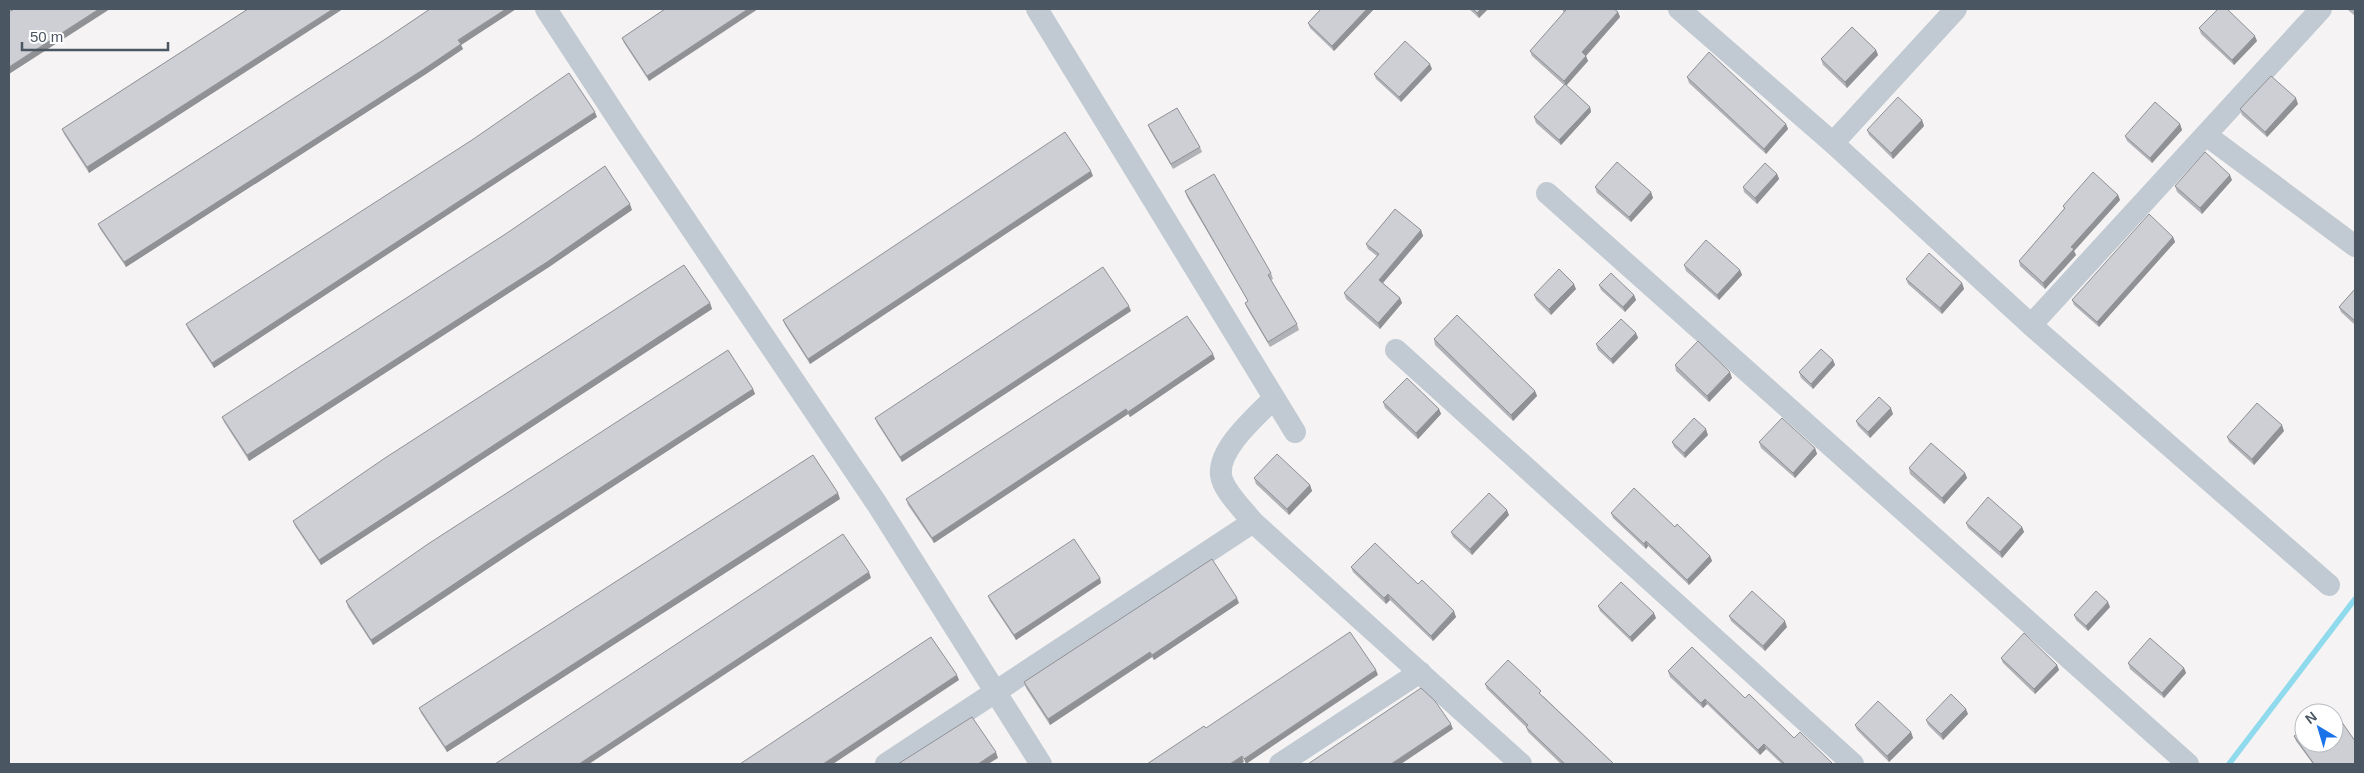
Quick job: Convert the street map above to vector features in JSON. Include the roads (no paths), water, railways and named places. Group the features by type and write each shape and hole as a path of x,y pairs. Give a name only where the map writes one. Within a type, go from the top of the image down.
{"street":[{"path":"546,9 682,216 877,504 1041,764"},
{"path":"1036,9 1295,432"},
{"path":"1680,9 1832,143 2032,326 2329,585"},
{"path":"1832,143 1956,9"},
{"path":"2032,326 2321,9"},
{"path":"2206,135 2355,246"},
{"path":"1547,193 2188,764"},
{"path":"1396,350 1853,764"},
{"path":"1274,398 1228,446 1221,474 1227,489 1253,522 1521,764"},
{"path":"886,764 1253,522"},
{"path":"1280,764 1420,672"}],"waterway":[{"path":"2229,764 2355,599"}]}
